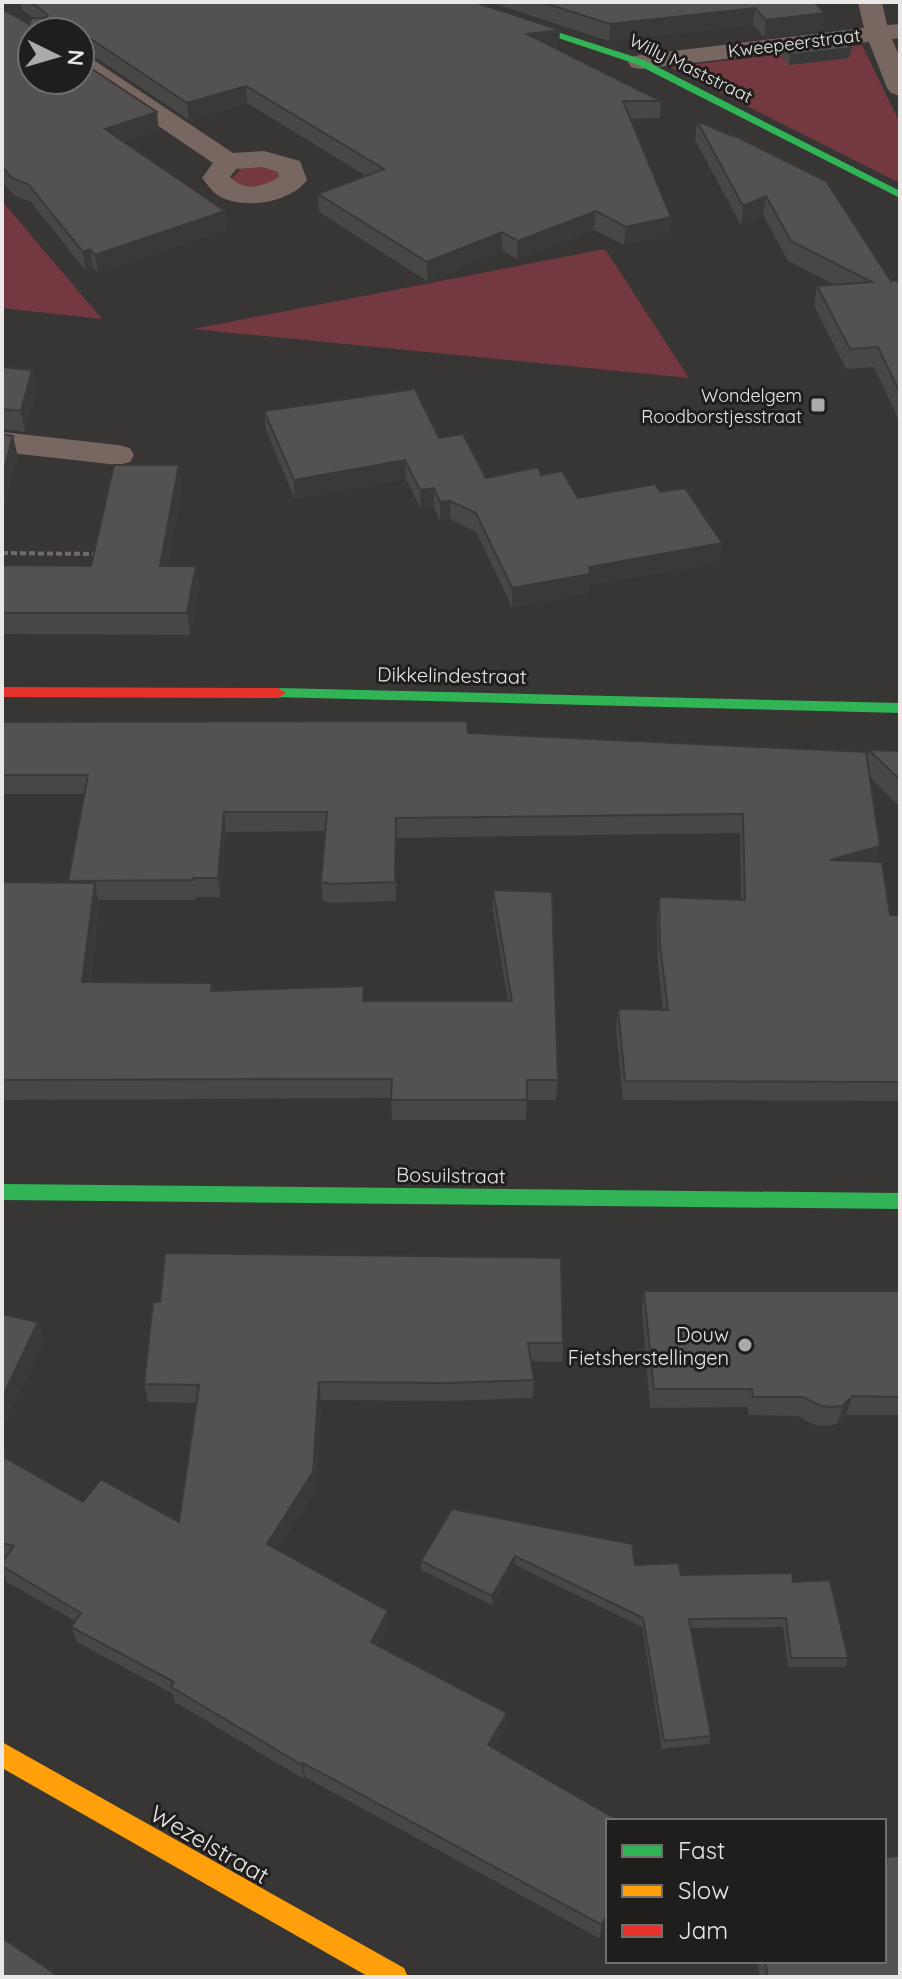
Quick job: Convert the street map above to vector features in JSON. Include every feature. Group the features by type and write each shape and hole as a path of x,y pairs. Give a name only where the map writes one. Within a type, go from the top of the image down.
{"street":[{"name":"Willy Maststraat","path":"455,2 640,62 900,195"},
{"path":"870,2 889,32 900,88"},
{"name":"Kweepeerstraat","path":"640,62 889,32"},
{"path":"96,73 228,161"},
{"path":"2,442 118,455"},
{"name":"Dikkelindestraat","path":"2,692 234,692 900,708"},
{"name":"Bosuilstraat","path":"2,1192 900,1201"},
{"name":"Wezelstraat","path":"2,1754 395,1977"}],"path":[{"path":"2,553 108,554"}],"shaded area":[{"path":"862,45 898,119 900,183 669,67"},
{"path":"263,165 279,170 280,180 254,188 235,183 232,179 241,168"},
{"path":"2,201 102,319 2,308"},
{"path":"605,249 689,378 193,329"}],"building":[{"path":"31,2 474,2 560,30 527,34 661,101 623,101 671,217 626,227 596,211 518,241 502,232 427,262 318,194 384,169 246,86 187,103 96,42 96,16 48,15"},
{"path":"541,2 814,2 825,13 766,20 755,8 610,24"},
{"path":"2,9 16,17 16,96 96,96 96,72 157,112 105,129 225,211 95,255 90,249 83,252 28,184 12,178 2,167"},
{"path":"842,38 851,48 791,55 782,45"},
{"path":"697,121 731,134 826,181 891,281 897,280 900,286 900,393 878,347 850,349 817,286 872,282 791,241 766,196 743,206"},
{"path":"2,367 32,370 21,411 2,409"},
{"path":"415,389 439,438 463,434 486,478 538,467 541,475 562,471 578,498 655,484 660,492 685,488 722,543 589,567 590,574 512,588 476,513 450,501 440,502 434,488 420,490 405,460 294,480 264,411"},
{"path":"2,434 13,436 2,478"},
{"path":"114,465 179,465 160,566 196,566 187,613 2,613 2,565 91,566"},
{"path":"467,721 468,733 866,752 880,846 830,860 882,862 890,915 900,915 900,1082 625,1081 618,1009 668,1010 660,945 659,897 745,900 743,814 396,818 395,882 332,884 321,882 327,812 224,812 218,878 68,881 88,775 2,775 2,722"},
{"path":"869,750 900,751 900,780"},
{"path":"2,882 95,883 82,982 212,983 211,991 364,986 363,1001 512,1001 493,890 552,892 558,1080 527,1080 527,1100 391,1100 392,1079 2,1080"},
{"path":"165,1253 561,1258 563,1343 528,1343 534,1380 319,1382 313,1472 267,1544 388,1611 371,1642 507,1713 488,1745 616,1819 606,1819 606,1916 602,1925 302,1765 171,1687 174,1682 71,1627 81,1613 2,1566 14,1546 2,1543 2,1456 83,1502 101,1479 179,1522 199,1385 144,1384 153,1302 160,1302"},
{"path":"644,1291 900,1291 900,1397 852,1396 843,1406 831,1407 821,1406 803,1397 753,1397 752,1389 654,1389"},
{"path":"2,1314 38,1322 2,1398"},
{"path":"452,1509 632,1544 635,1565 679,1563 681,1575 792,1573 793,1582 830,1580 848,1658 791,1658 786,1618 689,1619 711,1736 664,1741 643,1618 515,1556 492,1596 421,1561"},
{"path":"900,1856 900,1977 768,1977 765,1963 886,1963 886,1857"},
{"path":"2,1938 54,1973 52,1977 2,1977"}],"traffic: fast":[{"path":"455,2 640,62 900,195"},
{"path":"278,693 900,708"},
{"path":"2,1192 900,1201"}],"traffic: slow":[{"path":"2,1754 395,1977"}],"traffic: jam":[{"path":"2,692 278,693"}],"place":[{"name":"Wondelgem Roodborstjesstraat","path":"818,405"},
{"name":"Douw Fietsherstellingen","path":"745,1345"}]}
